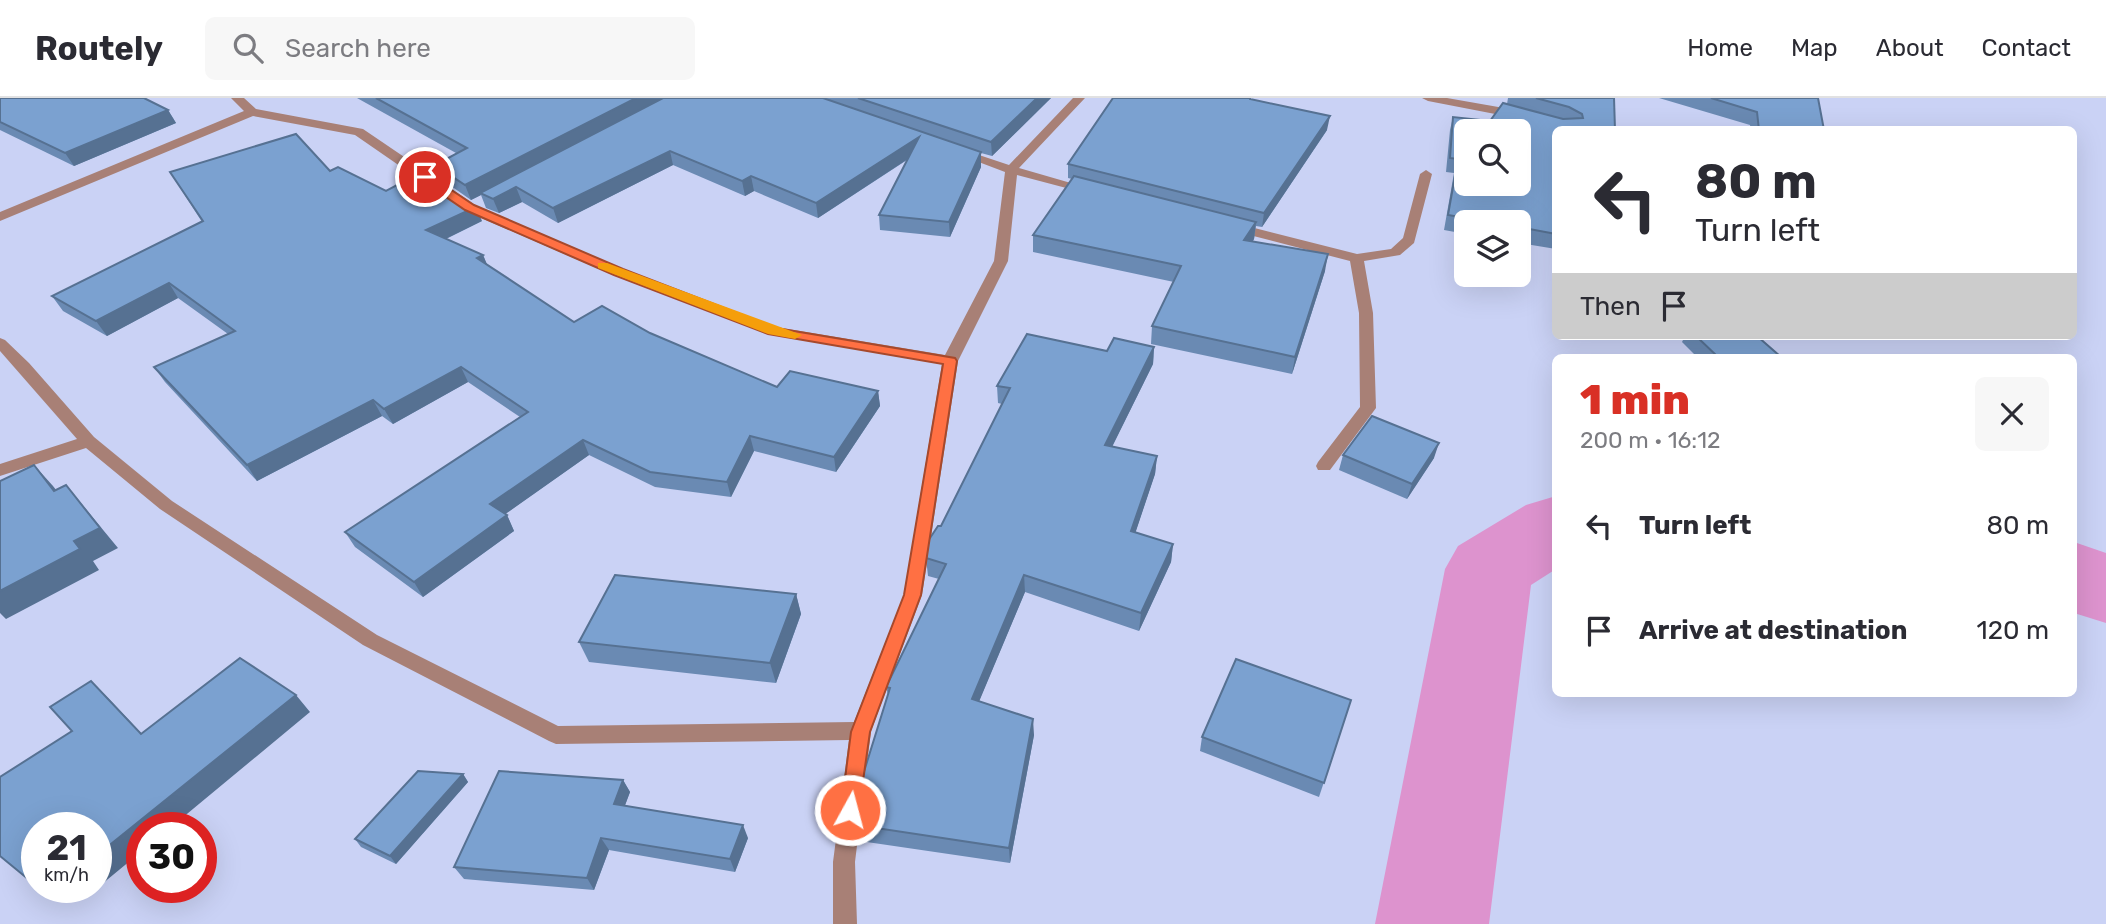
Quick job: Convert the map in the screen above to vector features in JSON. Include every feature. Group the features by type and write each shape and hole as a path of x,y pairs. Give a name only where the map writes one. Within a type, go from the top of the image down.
{"street":[{"path":"237,98 253,112 359,132 475,204 618,272 773,331 950,361"},
{"path":"845,924 844,862 861,732 913,595 950,361 1001,261 1011,170 1079,98"},
{"path":"1428,98 1531,117"},
{"path":"0,217 253,112"},
{"path":"945,148 1011,170 1105,194"},
{"path":"1219,223 1357,258 1395,252 1409,240 1426,174"},
{"path":"1324,466 1368,408 1366,313 1357,258"},
{"path":"0,343 24,366 88,441 166,505 370,640 556,735 861,732"},
{"path":"0,470 88,441"}],"building":[{"path":"0,98 144,98 168,110 65,153 0,122"},
{"path":"376,98 636,98 465,185 435,165 467,148"},
{"path":"663,98 823,98 981,152 949,222 879,215 919,137 816,203 751,176 742,181 670,151 553,208 516,187 493,199 480,193"},
{"path":"858,98 1037,98 991,142"},
{"path":"1113,98 1250,98 1330,116 1264,213 1068,164"},
{"path":"1536,98 1614,98 1615,126 1552,126 1552,233 1531,229 1531,210 1454,210 1454,216 1448,215 1454,181 1454,196 1531,196 1531,119 1491,119 1503,103 1563,119 1583,118 1582,114 1569,107"},
{"path":"1711,98 1818,98 1823,126 1759,126 1757,112"},
{"path":"1453,117 1472,119 1454,119 1454,158 1450,158"},
{"path":"296,134 330,171 338,167 386,191 420,173 457,199 476,207 426,230 483,255 477,258 574,322 602,306 650,333 777,387 790,371 878,391 834,457 750,436 727,482 650,472 583,440 490,504 507,515 414,582 345,532 528,412 461,367 384,409 373,400 247,465 154,367 235,331 169,283 96,321 52,296 203,221 170,172"},
{"path":"1074,176 1256,222 1244,240 1328,254 1295,357 1152,326 1181,266 1033,235"},
{"path":"1027,334 1107,351 1114,338 1154,347 1105,445 1157,456 1131,531 1173,544 1141,613 1024,575 972,699 1033,719 1009,848 856,825 862,778 890,688 886,687 946,564 926,558 928,541 938,526 941,526 1010,388 997,386"},
{"path":"1700,340 1762,340 1778,354 1715,354"},
{"path":"1372,416 1439,443 1412,484 1343,455"},
{"path":"34,465 54,491 66,485 100,528 74,541 80,549 0,591 0,481"},
{"path":"615,575 796,594 770,663 579,642"},
{"path":"240,658 296,695 151,812 126,812 126,832 112,843 112,812 21,812 21,873 0,856 0,777 72,731 50,707 91,681 141,734"},
{"path":"1236,659 1351,700 1324,783 1202,737"},
{"path":"418,771 463,774 390,856 355,839"},
{"path":"499,771 623,780 614,804 743,825 730,859 601,838 587,878 454,867"}],"waterway":[{"path":"1432,924 1489,569 1552,530"},
{"path":"2077,577 2106,589"}],"slow traffic":[{"path":"603,265 773,331 795,335"}],"route":[{"path":"425,177 470,208 618,272 773,331 950,361 934,478 913,595 861,732 850,810"}]}
